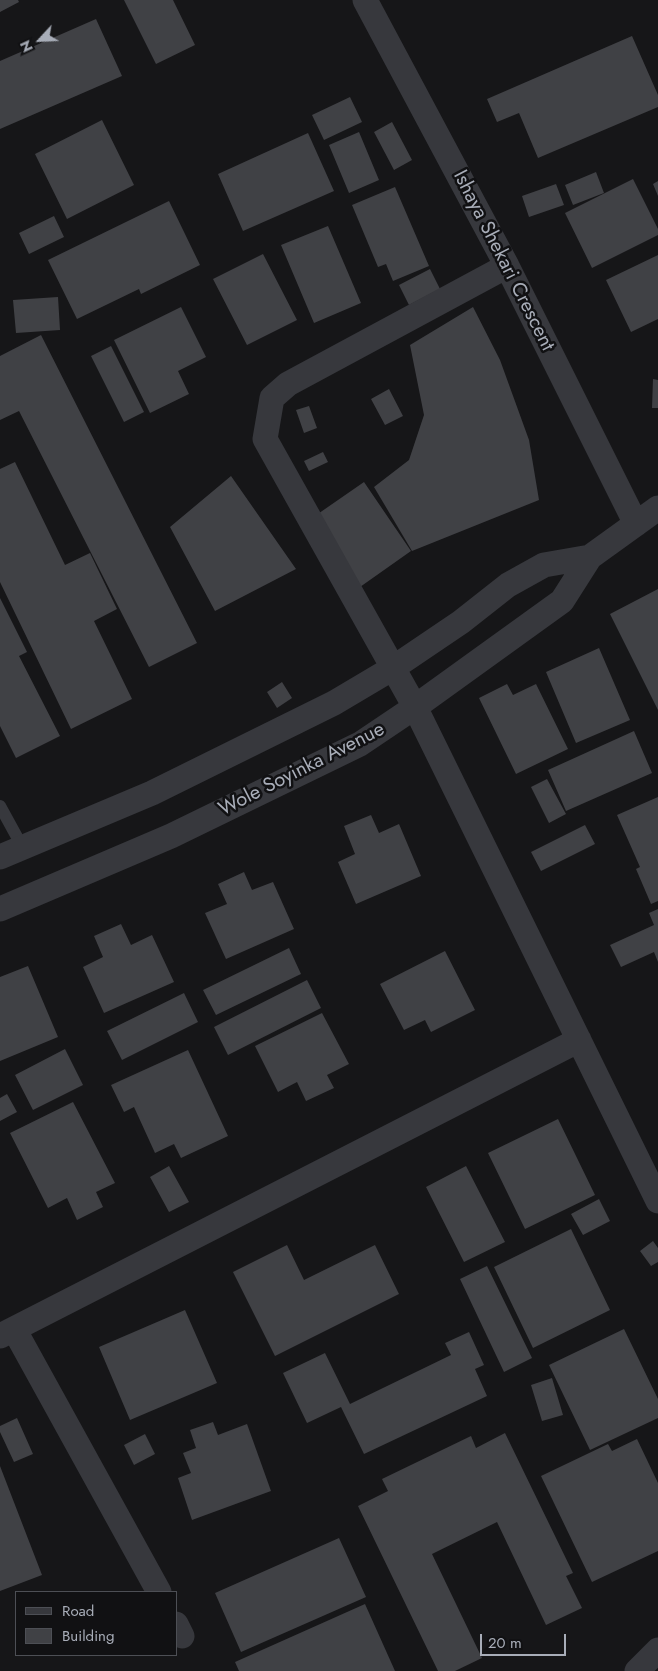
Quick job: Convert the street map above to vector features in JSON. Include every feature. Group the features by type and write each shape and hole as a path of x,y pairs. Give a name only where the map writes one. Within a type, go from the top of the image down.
{"street":[{"name":"Ishaya Shekari Crescent","path":"366,0 507,266 636,524"},
{"path":"507,266 288,384 272,398 265,439 415,707 658,1201"},
{"name":"Wole Soyinka Avenue","path":"0,909 171,836 360,744 415,707 562,601 590,557 658,508"},
{"name":"Wole Soyinka Avenue","path":"0,857 152,793 334,704 393,668 460,622 508,585 544,565 590,557"},
{"path":"157,1591 7,1332 579,1040"},
{"path":"637,1671 658,1650"}],"lane":[{"path":"0,806 23,848"}],"building":[{"path":"0,0 18,0 19,2 0,12"},
{"path":"124,0 173,0 195,45 156,64"},
{"path":"96,19 122,76 0,129 0,61"},
{"path":"632,36 658,95 658,107 538,158 519,113 497,122 487,99"},
{"path":"350,97 362,122 324,140 312,115"},
{"path":"102,120 134,185 67,219 35,154"},
{"path":"392,122 412,160 394,170 374,132"},
{"path":"359,132 379,180 349,193 329,145"},
{"path":"308,133 334,191 243,231 218,174"},
{"path":"596,172 604,193 573,205 565,185"},
{"path":"633,179 658,229 658,235 592,268 565,213"},
{"path":"658,181 658,196 653,184"},
{"path":"556,184 564,205 529,217 522,196"},
{"path":"395,187 429,266 393,281 386,264 378,267 352,205"},
{"path":"169,201 200,265 141,294 139,289 77,319 48,260"},
{"path":"54,216 64,237 29,254 19,233"},
{"path":"328,226 361,303 314,323 281,245"},
{"path":"263,254 297,320 247,345 213,279"},
{"path":"658,255 658,319 631,332 606,280"},
{"path":"430,269 440,289 409,305 399,285"},
{"path":"58,297 60,330 16,333 13,300"},
{"path":"181,307 206,357 178,371 189,394 150,413 114,340"},
{"path":"473,307 500,360 529,440 539,500 412,551 374,487 409,460 424,415 410,345"},
{"path":"41,335 197,643 149,667 19,411 0,420 0,356"},
{"path":"111,346 144,412 124,422 91,356"},
{"path":"653,379 658,380 658,408 652,408"},
{"path":"389,389 403,416 385,425 371,399"},
{"path":"309,406 317,428 304,433 296,410"},
{"path":"323,452 328,462 309,471 304,461"},
{"path":"15,462 65,565 90,553 117,609 94,621 132,699 71,729 0,582 0,469"},
{"path":"231,476 296,569 215,611 170,527"},
{"path":"364,482 411,551 360,587 312,518"},
{"path":"658,589 658,710 610,614"},
{"path":"0,598 27,652 19,656 60,736 16,758 0,726"},
{"path":"599,648 630,720 576,743 546,672"},
{"path":"282,682 292,698 277,708 267,692"},
{"path":"507,684 513,695 536,684 568,749 516,774 479,698"},
{"path":"634,731 652,773 566,811 548,770"},
{"path":"547,779 566,814 549,823 531,787"},
{"path":"658,797 658,901 651,904 636,869 640,867 617,815"},
{"path":"371,815 379,833 399,824 421,876 356,904 338,862 355,854 344,826"},
{"path":"585,825 595,844 541,871 531,852"},
{"path":"244,872 252,890 273,882 294,929 226,959 205,913 227,904 218,884"},
{"path":"658,909 658,962 654,952 621,967 610,945 654,925 649,913"},
{"path":"121,924 131,945 152,935 174,982 104,1013 83,967 103,957 94,936"},
{"path":"289,948 301,974 216,1015 203,990"},
{"path":"445,951 475,1010 431,1032 425,1020 404,1030 380,984"},
{"path":"28,966 58,1037 0,1061 0,977"},
{"path":"307,980 321,1008 228,1055 214,1027"},
{"path":"184,993 198,1022 122,1060 107,1031"},
{"path":"322,1013 349,1064 327,1075 334,1088 306,1101 297,1082 278,1092 255,1046"},
{"path":"65,1049 83,1085 33,1110 15,1075"},
{"path":"188,1050 228,1136 181,1158 174,1144 155,1153 134,1107 124,1112 111,1085"},
{"path":"7,1094 17,1112 0,1121 0,1098"},
{"path":"73,1102 115,1183 96,1192 103,1207 77,1220 67,1198 48,1208 10,1133"},
{"path":"558,1119 595,1195 525,1229 488,1153"},
{"path":"169,1166 189,1202 169,1212 150,1177"},
{"path":"466,1166 505,1242 464,1262 426,1187"},
{"path":"599,1199 610,1221 583,1235 571,1214"},
{"path":"571,1229 610,1310 533,1348 494,1267"},
{"path":"653,1241 658,1248 658,1262 651,1266 640,1251"},
{"path":"287,1245 304,1280 375,1245 399,1294 275,1356 233,1272"},
{"path":"487,1266 532,1358 504,1372 460,1279"},
{"path":"185,1310 217,1383 130,1420 99,1347"},
{"path":"624,1329 658,1399 658,1418 590,1450 549,1365"},
{"path":"469,1332 484,1365 475,1369 487,1396 364,1454 341,1407 307,1423 283,1373 325,1353 350,1404 451,1355 445,1343"},
{"path":"552,1378 563,1415 542,1421 531,1385"},
{"path":"17,1418 33,1454 14,1462 0,1432 0,1426"},
{"path":"213,1422 218,1435 247,1424 271,1491 192,1520 178,1478 191,1473 183,1453 196,1448 190,1430"},
{"path":"505,1433 573,1573 566,1576 582,1608 546,1625 497,1522 432,1554 482,1658 455,1671 438,1671 358,1506 388,1491 382,1479 471,1436 476,1448"},
{"path":"145,1434 155,1454 134,1465 124,1445"},
{"path":"637,1439 658,1483 658,1551 592,1582 541,1476 608,1444 612,1451"},
{"path":"0,1466 42,1575 0,1591"},
{"path":"339,1538 366,1597 241,1652 215,1593"},
{"path":"365,1604 395,1671 239,1671 235,1662"}]}
